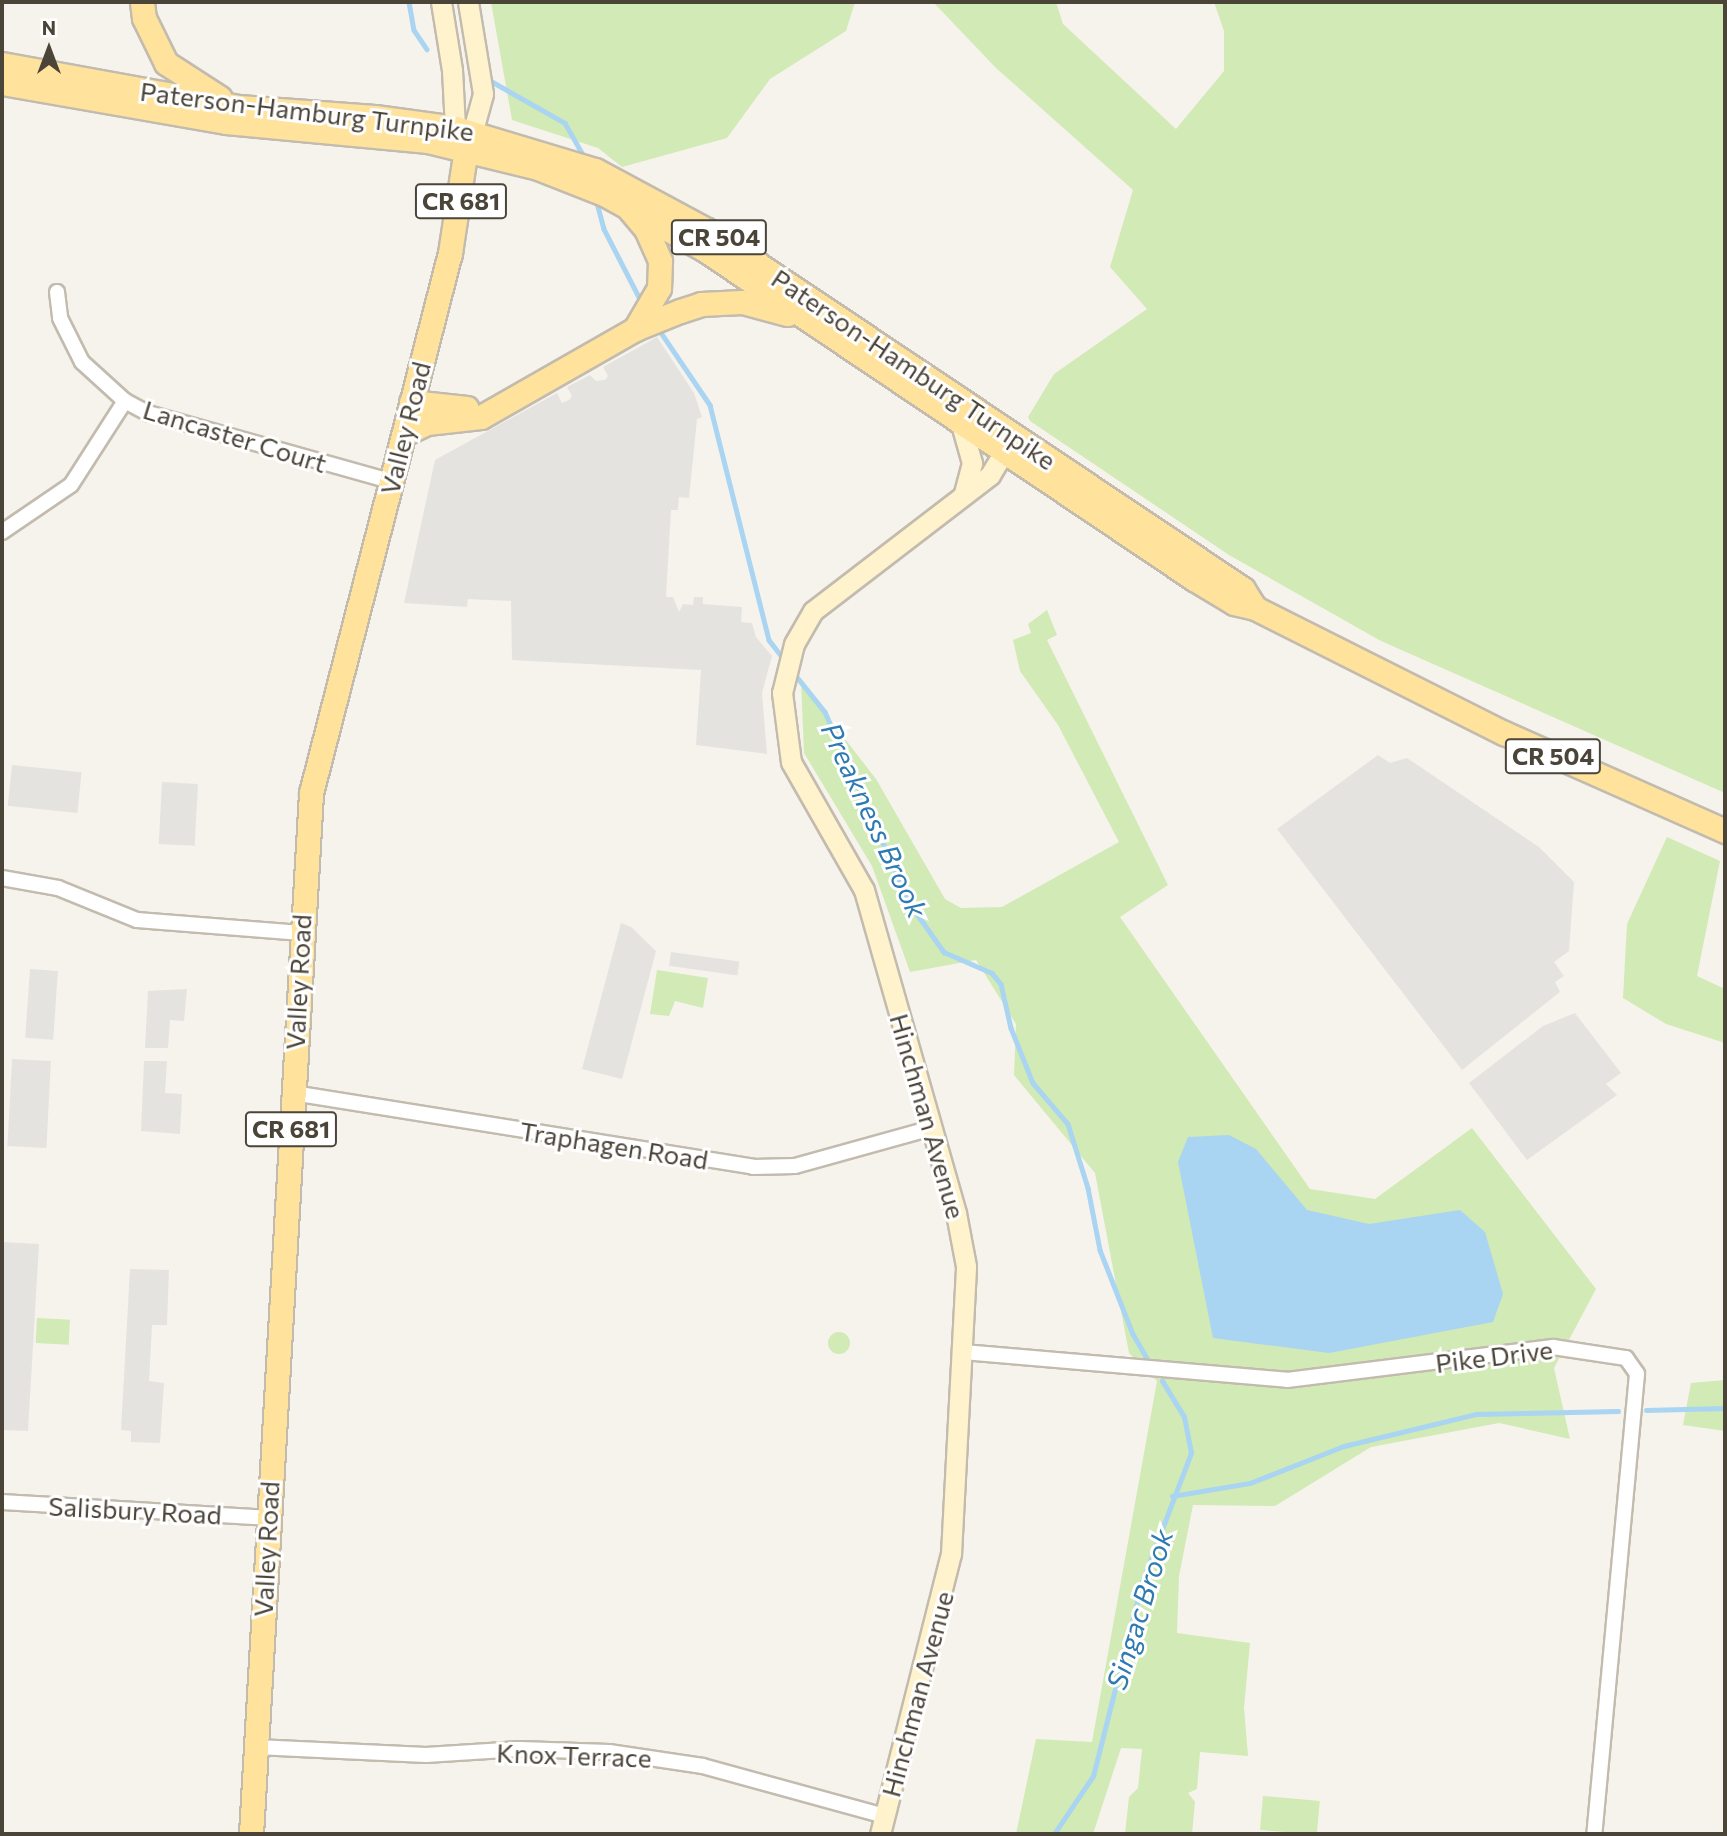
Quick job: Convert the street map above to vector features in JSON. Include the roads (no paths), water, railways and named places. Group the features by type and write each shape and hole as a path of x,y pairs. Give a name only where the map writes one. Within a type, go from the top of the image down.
{"main road":[{"path":"142,2 144,18 166,64 239,107"},
{"name":"Paterson-Hamburg Turnpike","path":"2,64 239,107 375,117 574,162 595,183 707,230 1009,445"},
{"name":"CR 504","path":"2,83 187,117 398,137 466,136 595,183 626,205 695,243 961,424 1009,445 1203,585 1234,603 1255,608 1504,733 1725,831"},
{"name":"Valley Road","path":"251,1834 311,793 458,222 466,136"},
{"path":"626,205 646,229 660,261 659,288 635,329"},
{"path":"404,435 427,423 481,417 501,403 635,329 680,311 718,302 742,302 807,319"},
{"path":"411,402 464,409 501,403"}],"street":[{"name":"Valley Road","path":"441,2 466,136"},
{"name":"Valley Road","path":"466,136 483,94 468,2"},
{"name":"Lancaster Court","path":"57,292 60,318 82,362 125,401 149,413 393,482"},
{"path":"2,532 71,485 125,401"},
{"path":"961,424 972,463 964,493"},
{"name":"Hinchman Avenue","path":"883,1825 947,1578 964,1352 964,1253 932,1128 863,890 791,762 782,716 788,662 801,628 827,596 990,475 1009,445"},
{"path":"2,878 58,888 137,920 301,933"},
{"name":"Traphagen Road","path":"293,1093 753,1167 795,1166 932,1128"},
{"name":"Pike Drive","path":"964,1352 1287,1380 1553,1346 1626,1358 1637,1374 1594,1834"},
{"name":"Salisbury Road","path":"2,1502 268,1518"},
{"name":"Knox Terrace","path":"256,1747 426,1755 520,1749 609,1752 703,1766 883,1825"}],"water":[{"path":"1229,1135 1256,1149 1307,1210 1369,1224 1460,1210 1485,1232 1503,1294 1493,1322 1329,1353 1213,1338 1178,1162 1188,1137"}],"waterway":[{"name":"Preakness Brook","path":"409,2 414,30 427,49"},
{"name":"Preakness Brook","path":"491,81 565,123 586,160"},
{"name":"Preakness Brook","path":"596,199 604,229 642,303"},
{"name":"Preakness Brook","path":"662,334 710,405 769,640 784,659"},
{"name":"Preakness Brook","path":"793,672 825,712 910,904 944,952 992,973 1001,984 1011,1028 1033,1083 1068,1124 1088,1188 1100,1250 1133,1334 1147,1358"},
{"name":"Singac Brook","path":"1054,1834 1093,1776 1142,1582 1191,1453 1184,1417 1162,1381"},
{"path":"1646,1410 1725,1408"},
{"path":"1172,1496 1250,1483 1344,1446 1476,1414 1618,1411"}]}
